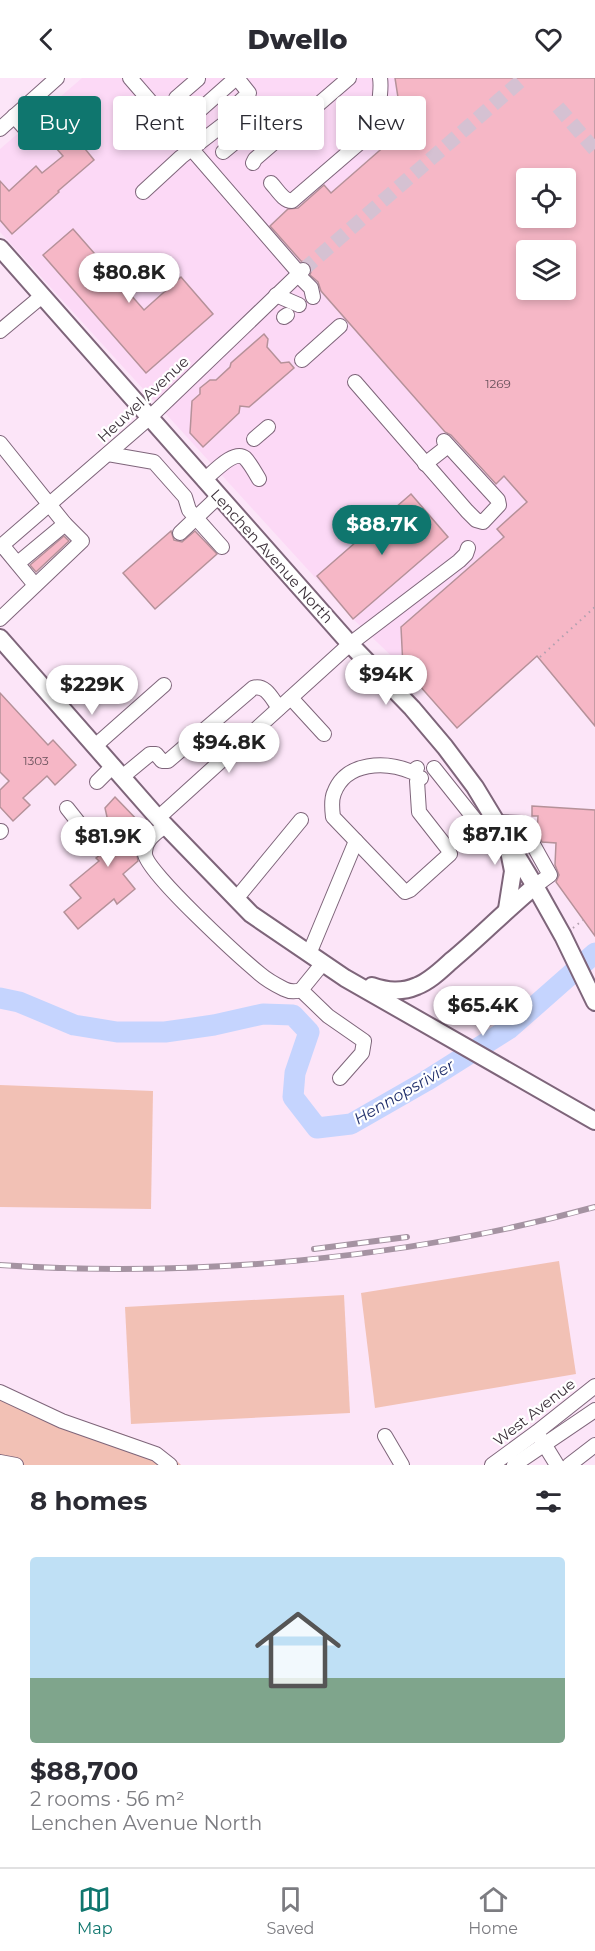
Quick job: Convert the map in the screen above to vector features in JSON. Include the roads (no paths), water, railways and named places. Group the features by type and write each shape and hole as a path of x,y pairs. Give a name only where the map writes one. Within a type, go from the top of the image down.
{"main road":[{"name":"Lenchen Avenue North","path":"0,248 21,265 42,296 149,418 445,747 475,787 535,886 563,936 594,1000"},
{"path":"0,638 162,822 250,914 345,978 595,1121"},
{"path":"496,822 512,857 512,884 507,909"},
{"path":"345,978 388,992 418,986 466,949 507,909 535,886"}],"street":[{"path":"0,129 57,78"},
{"path":"130,78 146,96"},
{"path":"206,105 237,78 249,93 206,133"},
{"path":"324,100 349,78"},
{"path":"271,183 283,197 292,201 370,133 375,123 381,86 380,78"},
{"path":"178,96 198,79"},
{"path":"14,116 18,121"},
{"path":"206,138 218,129"},
{"path":"143,192 191,150"},
{"path":"193,150 300,273 311,288 313,297"},
{"path":"253,163 266,150"},
{"name":"Heuwel Avenue","path":"1,546 149,418 300,273"},
{"path":"276,295 298,305"},
{"path":"0,332 42,296"},
{"path":"302,360 340,326"},
{"path":"355,382 425,464 476,520 483,522 497,509 498,500 446,443 425,464"},
{"path":"254,439 268,427"},
{"path":"0,443 82,542 0,619"},
{"path":"108,454 154,462 185,497 189,510 222,547"},
{"path":"204,480 231,458 240,456 246,459 259,478"},
{"path":"20,467 31,457"},
{"path":"180,532 219,496"},
{"path":"18,563 65,524"},
{"path":"1,546 35,585"},
{"path":"301,990 291,992 262,976 220,938 148,863 145,855 149,840 162,822 279,708 350,644 459,561 468,548"},
{"path":"95,746 164,685"},
{"path":"97,782 150,754 156,754 162,761 168,761 257,686 263,688 279,708"},
{"path":"291,698 324,734"},
{"path":"390,765 419,773 417,781 419,812 450,851 449,857 405,892 356,841 333,817 333,794 339,785 362,767 390,765"},
{"path":"434,768 477,822"},
{"path":"67,808 86,832"},
{"path":"236,899 301,820"},
{"path":"301,990 316,958 356,841"},
{"path":"301,990 328,1016 364,1041 362,1053 340,1078"},
{"name":"West Avenue","path":"492,1465 595,1386"},
{"path":"0,1392 62,1421 156,1454 170,1465"},
{"name":"West Avenue","path":"514,1465 595,1410"},
{"path":"537,1432 557,1465"},
{"path":"385,1436 402,1465"},
{"path":"569,1465 595,1445"},
{"path":"0,1462 16,1465"}],"waterway":[{"name":"Hennopsrivier","path":"0,998 19,1002 74,1025 117,1032 165,1032 214,1025 263,1014 293,1015 309,1032 295,1073 293,1097 317,1128 351,1124 426,1081 510,1028 595,953"}],"tunnel":[{"path":"303,270 524,78"},
{"path":"558,107 595,150"}],"railway":[{"path":"0,1265 148,1269 300,1260 375,1252 450,1240 595,1207"},
{"path":"314,1249 407,1237"}]}
